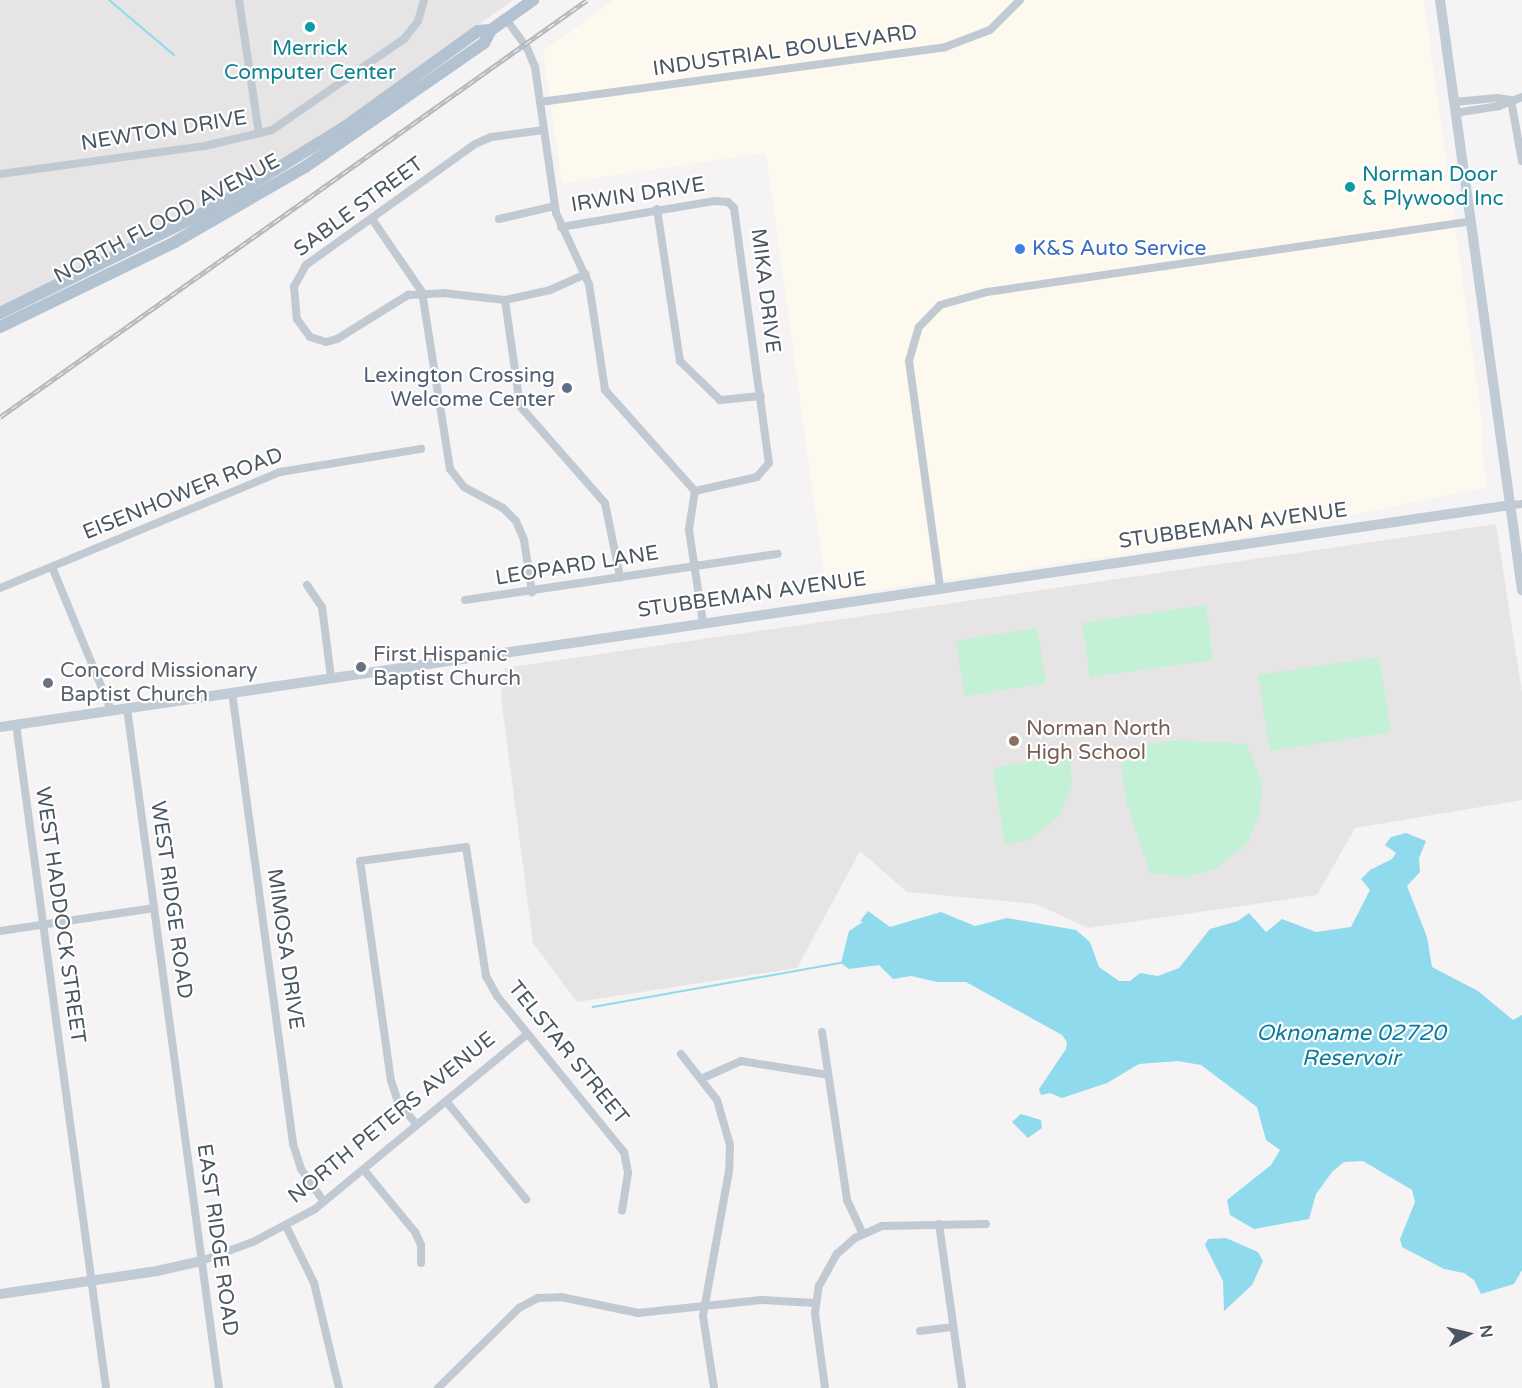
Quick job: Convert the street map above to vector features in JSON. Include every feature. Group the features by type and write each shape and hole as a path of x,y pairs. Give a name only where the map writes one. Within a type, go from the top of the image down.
{"main road":[{"name":"NORTH FLOOD AVENUE","path":"0,327 140,260 262,193 404,100 484,43 491,30 533,0"},
{"name":"NORTH FLOOD AVENUE","path":"0,313 213,208 343,128 478,31 491,30"}],"street":[{"path":"238,0 259,134"},
{"name":"NEWTON DRIVE","path":"0,174 202,146 259,134 311,106 404,39 418,21 424,0"},
{"name":"INDUSTRIAL BOULEVARD","path":"540,102 945,47 990,30 1020,0"},
{"path":"1440,0 1522,590"},
{"path":"506,19 532,60 555,206 561,227 586,274 605,390 695,490 689,521 703,622"},
{"path":"1455,107 1522,97"},
{"path":"1510,100 1522,161"},
{"name":"SABLE STREET","path":"544,130 491,138 475,144 298,275 293,293 300,326 314,340 332,341 399,298 422,292 505,300 550,290 586,274"},
{"name":"IRWIN DRIVE","path":"561,227 657,209 720,201"},
{"name":"MIKA DRIVE","path":"695,490 757,477 765,471 770,458 737,213 731,203 720,201"},
{"path":"499,219 555,206"},
{"path":"657,209 680,361 720,400 761,396"},
{"path":"372,219 422,292 450,469 464,487 503,508 516,521 524,540 532,592"},
{"path":"940,587 909,361 919,327 940,305 987,292 1471,221"},
{"path":"505,300 520,406 605,503 620,577"},
{"name":"EISENHOWER ROAD","path":"0,588 280,472 422,449"},
{"path":"1510,505 1522,504"},
{"name":"STUBBEMAN AVENUE","path":"0,727 1510,505"},
{"name":"LEOPARD LANE","path":"465,600 532,592 778,554"},
{"path":"52,567 111,710"},
{"path":"307,585 322,607 331,677"},
{"name":"MIMOSA DRIVE","path":"232,692 293,1144 302,1169 324,1202"},
{"name":"WEST RIDGE ROAD","path":"127,708 180,1097"},
{"name":"WEST HADDOCK STREET","path":"16,724 106,1388"},
{"name":"TELSTAR STREET","path":"417,1125 398,1102 391,1081 360,861 466,847 484,971 497,996 624,1152 628,1173 622,1211"},
{"path":"0,931 154,908"},
{"path":"822,1032 847,1200 863,1234"},
{"name":"NORTH PETERS AVENUE","path":"0,1294 91,1281 201,1261 286,1226 324,1202 527,1034"},
{"path":"681,1054 703,1078 726,1123 730,1156 704,1308 714,1388"},
{"path":"703,1078 741,1061 828,1075"},
{"name":"EAST RIDGE ROAD","path":"180,1097 219,1388"},
{"path":"446,1101 526,1199"},
{"path":"364,1170 415,1232 421,1245 421,1263"},
{"path":"825,1388 816,1303 833,1259 863,1234 895,1224 986,1224"},
{"path":"939,1224 962,1388"},
{"path":"286,1226 314,1283 339,1388"},
{"path":"438,1388 519,1308 538,1298 561,1297 638,1313 704,1308 761,1300 816,1303"},
{"path":"920,1331 952,1327"}],"shaded area":[{"path":"0,0 513,0 332,129 246,184 175,223 0,307"},
{"path":"614,0 1424,0 1483,428 1482,450 1487,487 1257,535 827,597 766,153 562,183 543,51"},
{"name":"Norman North High School","path":"1496,524 1522,693 1522,800 1355,828 1317,895 1088,928 1036,904 907,892 860,851 797,968 577,1002 533,943 501,697 505,668"}],"green space":[{"path":"1206,605 1213,660 1090,677 1082,623"},
{"path":"1037,628 1046,683 965,696 956,641"},
{"path":"1379,657 1391,732 1270,751 1258,675"},
{"path":"1179,740 1247,744 1262,784 1260,812 1247,843 1216,869 1186,877 1150,873 1126,801 1121,765 1134,747"},
{"path":"1070,756 1072,786 1059,816 1031,839 1005,845 993,772 996,767"}],"water":[{"name":"Oknoname 02720 Reservoir","path":"1406,833 1426,841 1419,858 1420,872 1407,886 1427,937 1432,967 1478,991 1513,1020 1522,1015 1522,1270 1514,1284 1481,1294 1474,1280 1464,1273 1444,1269 1402,1247 1400,1239 1415,1202 1412,1190 1363,1161 1344,1162 1332,1172 1316,1194 1309,1219 1254,1229 1230,1215 1227,1200 1271,1165 1280,1150 1266,1140 1257,1107 1201,1065 1178,1061 1139,1064 1107,1083 1062,1098 1050,1093 1041,1095 1039,1089 1066,1049 1067,1042 1062,1035 966,982 937,982 911,976 893,979 879,965 849,969 841,963 849,931 863,922 860,921 868,911 890,927 941,912 975,926 1007,918 1076,930 1090,942 1099,967 1119,981 1130,981 1140,973 1158,976 1179,968 1210,929 1238,921 1249,913 1266,932 1282,919 1316,932 1351,927 1370,890 1361,879 1370,870 1392,859 1396,853 1385,845 1391,837"},
{"path":"1021,1114 1041,1120 1042,1128 1028,1138 1012,1122"},
{"path":"1226,1238 1258,1252 1263,1261 1252,1285 1224,1311 1223,1281 1205,1245 1208,1239"}],"waterway":[{"path":"109,0 174,55"},
{"path":"593,1007 841,963"}],"railway":[{"path":"0,417 587,0"}],"place":[{"name":"Merrick Computer Center","path":"310,27"},
{"name":"Norman Door & Plywood Inc","path":"1350,187"},
{"name":"K&S Auto Service","path":"1020,249"},
{"name":"Lexington Crossing Welcome Center","path":"567,388"},
{"name":"First Hispanic Baptist Church","path":"361,667"},
{"name":"Concord Missionary Baptist Church","path":"48,683"},
{"name":"Norman North High School","path":"1014,741"}]}
